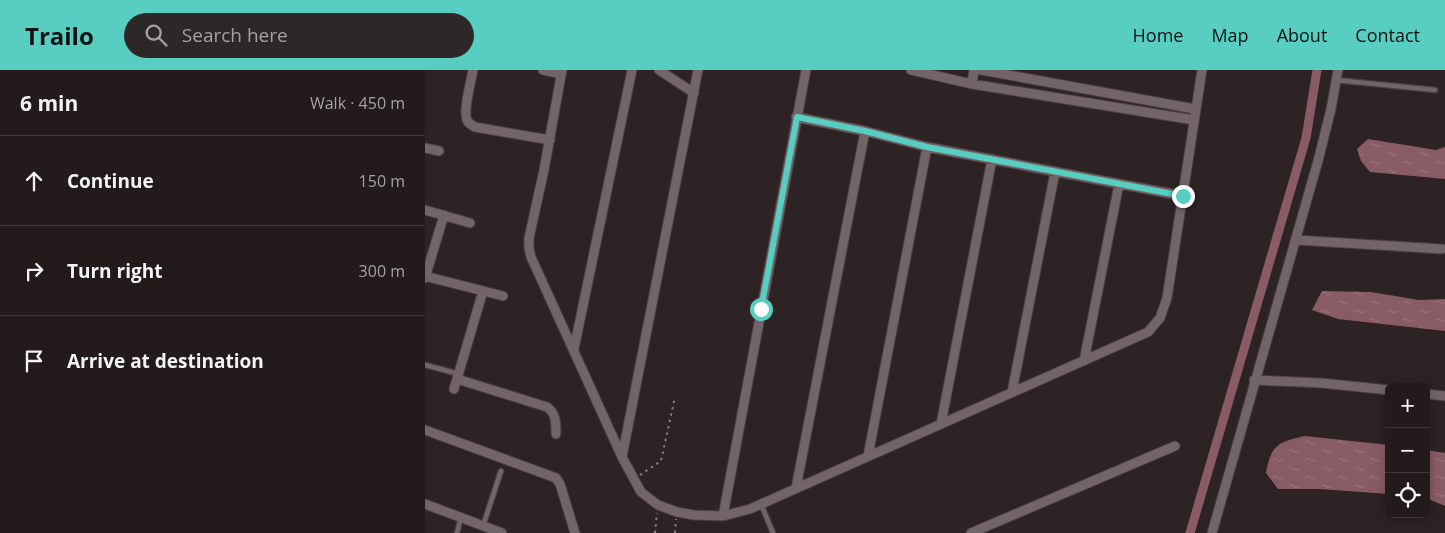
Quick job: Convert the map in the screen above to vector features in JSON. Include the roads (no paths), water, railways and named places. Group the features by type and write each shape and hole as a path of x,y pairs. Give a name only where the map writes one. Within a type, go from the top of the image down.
{"street":[{"path":"473,70 467,99 466,117 469,123 475,127 550,140"},
{"path":"543,70 561,72 550,140 529,238 529,248 622,457 641,492 658,505 677,512 713,517 750,509 1148,332 1160,318 1167,298 1195,109 1203,70"},
{"path":"574,349 632,70"},
{"path":"659,70 694,93"},
{"path":"622,457 698,70"},
{"path":"911,70 972,84 1194,120"},
{"path":"972,84 975,70"},
{"path":"981,70 1195,109"},
{"path":"1212,533 1254,380 1296,240 1331,109 1338,70"},
{"path":"723,516 805,72"},
{"path":"797,117 865,131 927,147 1183,196"},
{"path":"796,488 865,131"},
{"path":"868,456 927,147"},
{"path":"425,148 439,152"},
{"path":"941,424 992,159"},
{"path":"1012,392 1055,172"},
{"path":"1084,361 1119,184"},
{"path":"425,210 470,223"},
{"path":"444,215 425,277 503,296"},
{"path":"1296,240 1442,249"},
{"path":"454,389 483,291"},
{"path":"458,376 547,407 552,410 556,420 556,434"},
{"path":"1254,380 1321,382 1385,390"},
{"path":"1430,394 1445,396"},
{"path":"425,430 556,478 560,484 575,533"},
{"path":"971,533 1175,446"},
{"path":"425,504 502,533"}],"lane":[{"path":"1336,80 1435,90"},
{"path":"425,364 458,376"},
{"path":"483,526 501,471"},
{"path":"761,504 773,533"},
{"path":"457,533 461,517"}],"water":[{"path":"1368,139 1436,150 1445,147 1445,179 1370,172 1361,161 1357,149"},
{"path":"1322,291 1371,292 1419,300 1445,299 1445,331 1338,319 1312,310"},
{"path":"1305,436 1385,445 1385,494 1319,489 1278,489 1266,473 1273,451 1277,446 1288,440"},
{"path":"1430,451 1445,453 1445,506 1430,500"}],"waterway":[{"path":"1190,533 1306,138 1317,70"}]}
